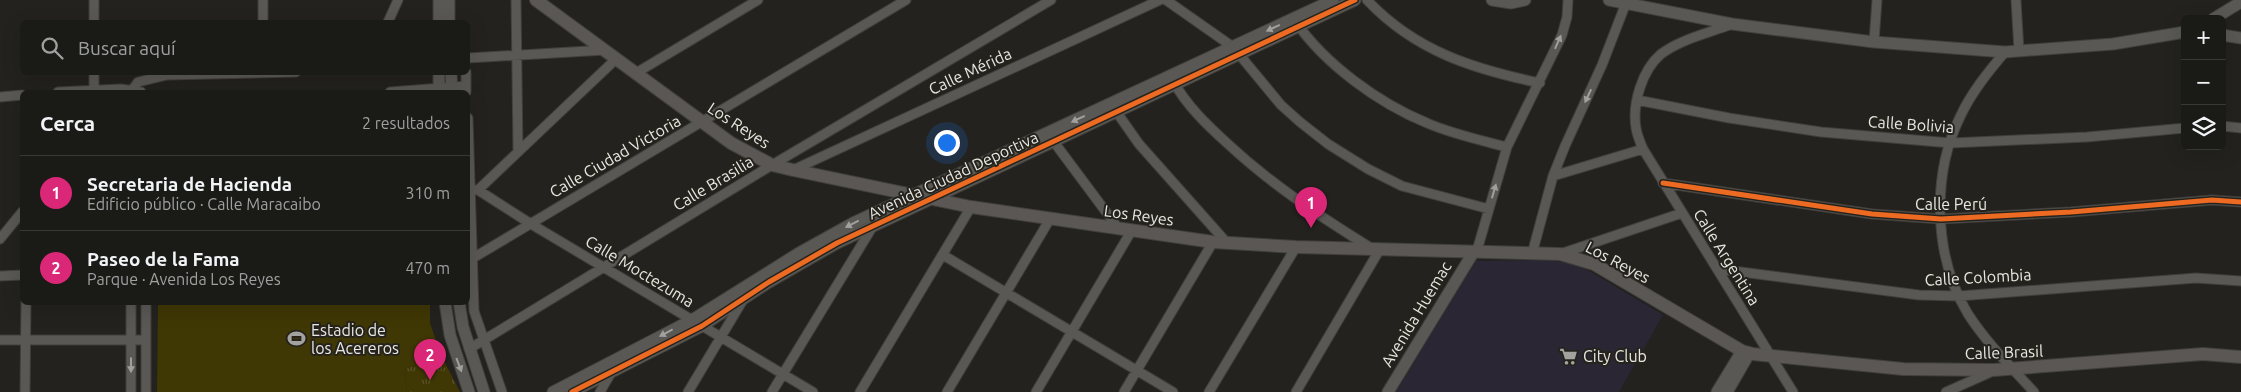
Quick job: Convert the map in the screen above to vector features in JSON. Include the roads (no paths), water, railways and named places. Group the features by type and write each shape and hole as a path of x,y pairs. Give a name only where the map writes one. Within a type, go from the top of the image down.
{"main road":[{"name":"Los Reyes","path":"536,0 731,144 772,165 971,207 1213,242 1296,247 1560,254 1594,264 1745,352 1769,355"},
{"name":"Calle Brasil","path":"1769,355 1903,369 1994,370 2014,370 2203,354 2241,357"}],"street":[{"path":"94,0 94,20"},
{"path":"262,0 263,20"},
{"path":"389,20 398,0"},
{"path":"439,0 439,20"},
{"path":"449,0 449,20"},
{"path":"516,0 518,151"},
{"path":"636,73 758,0"},
{"name":"Calle Ciudad Victoria","path":"470,259 906,0"},
{"name":"Calle Brasilia","path":"469,349 772,165 1051,0"},
{"name":"Calle Mérida","path":"793,170 1160,0"},
{"path":"1166,0 1237,51 1267,88 1300,122 1328,144 1368,169 1402,186 1489,209"},
{"name":"Avenida Ciudad Deportiva","path":"553,392 745,298 813,256 1051,138 1296,22 1333,0"},
{"name":"Avenida Ciudad Deportiva","path":"1296,22 1355,0"},
{"path":"1366,0 1394,25 1428,48 1464,64 1504,76 1540,83"},
{"path":"1492,0 1510,4 1525,0"},
{"path":"1473,253 1478,247 1507,146 1540,83 1565,26 1568,0"},
{"path":"1610,0 1634,2 1732,24 1874,42 2005,52 2113,44 2181,33"},
{"path":"1874,42 1877,0"},
{"path":"2016,0 2019,51"},
{"path":"1532,254 1553,176 1564,146 1634,2"},
{"path":"2220,15 2241,2"},
{"path":"1296,22 1323,54 1343,73 1404,112 1455,134 1507,146"},
{"name":"Calle Argentina","path":"1732,24 1676,45 1661,55 1650,66 1636,100 1634,114 1636,129 1643,150 1792,392"},
{"path":"2226,36 2241,38"},
{"path":"470,58 605,50"},
{"path":"2005,52 1971,96 1959,118 1950,143 1942,188 1941,219 1948,269 1959,296 1981,332 2034,392"},
{"path":"474,190 616,59"},
{"path":"94,75 94,90 124,90"},
{"path":"132,90 138,82 167,75"},
{"path":"439,75 439,90"},
{"path":"451,75 452,90 466,89 466,75"},
{"path":"145,79 146,90"},
{"path":"1173,80 1200,118 1245,160 1320,216 1376,249 1296,392"},
{"path":"0,97 20,95"},
{"name":"Calle Bolivia","path":"1636,100 1729,118 1821,132 1950,143 2087,137 2181,128"},
{"path":"1113,108 1139,144 1227,243"},
{"path":"2226,126 2241,128"},
{"path":"1051,138 1118,228"},
{"name":"Avenida Ciudad Deportiva","path":"572,392 612,372 697,323 799,253 853,223 915,194 1051,138"},
{"path":"470,142 474,190 470,246"},
{"path":"1553,176 1643,150"},
{"name":"Calle Perú","path":"1664,183 1863,213 1941,219 2071,212 2212,200 2241,202"},
{"name":"Calle Moctezuma","path":"474,190 813,392"},
{"path":"860,392 971,207"},
{"path":"1560,254 1682,213"},
{"path":"0,239 20,214"},
{"path":"947,392 1050,219"},
{"path":"772,392 873,226"},
{"path":"1036,392 1132,230"},
{"path":"1124,392 1213,242"},
{"path":"1209,392 1296,247"},
{"name":"Avenida Huemac","path":"1388,392 1473,253"},
{"path":"943,255 1173,392"},
{"name":"Calle Colombia","path":"1718,269 1912,295 1959,296 2190,278 2241,281"},
{"path":"470,270 474,311 502,392"},
{"path":"0,276 20,275"},
{"path":"688,392 745,298"},
{"path":"25,392 24,340 26,305"},
{"path":"131,305 131,392"},
{"path":"146,305 146,392"},
{"path":"445,305 450,336 469,392"},
{"path":"460,305 469,349 484,392"},
{"path":"0,340 146,340"},
{"path":"1725,389 1745,352"},
{"path":"1946,392 1994,370"},
{"path":"600,392 612,372"}],"place":[{"name":"Secretaria de Hacienda","path":"1311,228"},
{"name":"Estadio de los Acereros","path":"297,339"},
{"name":"City Club","path":"1569,356"},
{"name":"Paseo de la Fama","path":"430,380"}]}
